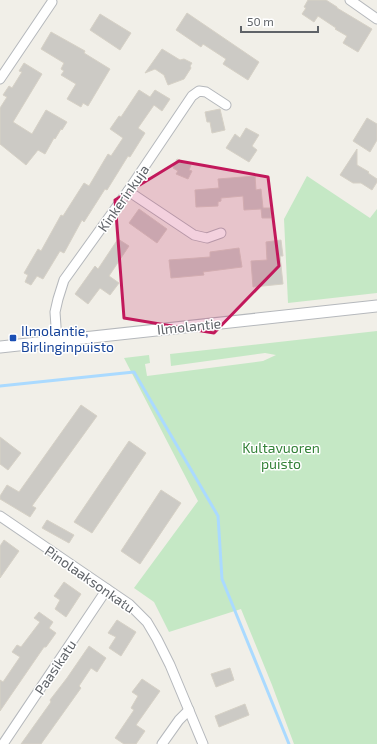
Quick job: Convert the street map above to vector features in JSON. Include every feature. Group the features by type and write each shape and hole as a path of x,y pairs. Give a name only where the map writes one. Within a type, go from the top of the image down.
{"street":[{"path":"350,0 377,19"},
{"path":"0,78 52,2"},
{"name":"Kinkerinkuja","path":"58,341 55,312 64,280 128,191 192,96 199,91 206,92 226,105"},
{"path":"128,191 194,235 207,238 221,233"},
{"name":"Ilmolantie","path":"0,347 377,306"},
{"name":"Pinolaaksonkatu","path":"0,516 129,604 147,622 170,665 203,744"},
{"name":"Paasikatu","path":"2,744 107,589"},
{"path":"162,744 179,720 189,710"}],"highlighted area":[{"path":"179,161 268,177 279,266 214,333 124,318 115,200"}],"green space":[{"path":"307,176 370,218 377,209 377,293 288,303 284,219"},
{"name":"Kultavuoren puisto","path":"377,331 377,744 294,744 241,609 169,632 154,602 134,588 198,501 124,358 149,355 150,363 145,364 147,376 263,361 276,355 265,353 171,366 170,354"}],"building":[{"path":"308,0 326,0 372,29 358,52 343,43 347,36 335,29 336,28 318,16 314,22 302,14 306,8 304,7"},
{"path":"187,13 259,62 248,80 223,64 226,59 203,44 201,47 176,30"},
{"path":"100,14 131,33 120,50 90,30"},
{"path":"51,32 85,51 84,53 110,69 88,106 83,103 81,107 67,99 76,84 61,75 64,71 61,69 64,63 41,49"},
{"path":"162,49 180,60 184,59 192,63 190,66 191,68 184,79 168,85 164,75 155,69 145,73"},
{"path":"24,63 42,74 13,122 32,134 46,110 67,122 55,139 54,138 45,154 38,150 26,165 0,144 0,108 7,97 3,95 9,86 12,88 22,72 19,71"},
{"path":"139,90 150,97 155,90 170,99 162,111 154,105 138,128 145,133 130,157 128,156 107,190 105,189 84,222 82,220 64,253 60,251 43,279 37,276 31,285 25,282 28,275 24,273 38,249 41,251 61,215 63,216 84,183 89,186 108,154 111,156 123,138 110,129 119,116 121,117"},
{"path":"220,109 225,130 212,133 210,122 207,122 205,112"},
{"path":"367,118 377,124 377,140 370,152 353,141"},
{"path":"246,128 259,135 252,146 257,150 249,162 226,148 235,134 240,138"},
{"path":"357,149 357,165 377,179 377,182 372,190 361,183 353,183 340,175"},
{"path":"177,159 191,165 189,170 192,171 188,179 176,174 178,171 173,168"},
{"path":"255,176 256,190 261,189 263,208 270,208 271,218 262,218 261,209 244,210 243,196 221,198 221,201 218,202 218,206 196,207 195,190 219,188 218,179"},
{"path":"139,209 167,229 157,243 129,223"},
{"path":"118,239 129,246 109,276 119,283 110,295 100,288 88,304 75,294 95,266 98,269"},
{"path":"281,240 283,256 280,256 283,284 253,287 251,261 267,260 266,242"},
{"path":"239,248 242,267 203,272 204,275 171,278 169,260 210,257 210,252"},
{"path":"81,405 97,416 32,506 36,508 30,517 0,499 0,496 7,485 19,492"},
{"path":"0,437 21,453 8,470 0,464"},
{"path":"129,441 146,453 92,533 74,522"},
{"path":"161,490 181,503 140,564 121,551"},
{"path":"47,520 74,535 69,543 42,528"},
{"path":"4,540 19,551 0,578 0,546"},
{"path":"64,582 81,594 66,617 55,609 60,600 54,596"},
{"path":"39,612 53,622 49,628 56,633 46,647 44,647 0,711 0,680 3,682 20,657 12,652 17,645 21,647 40,622 34,618"},
{"path":"117,620 136,632 121,656 109,648 116,637 108,633"},
{"path":"89,646 106,658 97,672 91,668 79,686 81,688 41,744 21,744 51,702 50,700"},
{"path":"230,668 234,680 216,687 211,674"},
{"path":"142,679 160,691 136,725 145,731 136,744 124,744 115,738 134,710 131,708 138,696 132,692"},
{"path":"245,704 249,715 219,727 215,716"}],"waterway":[{"path":"0,386 134,372 218,516 222,579 289,744"}],"place":[{"name":"Ilmolantie, Birlinginpuisto","path":"13,338"}]}
